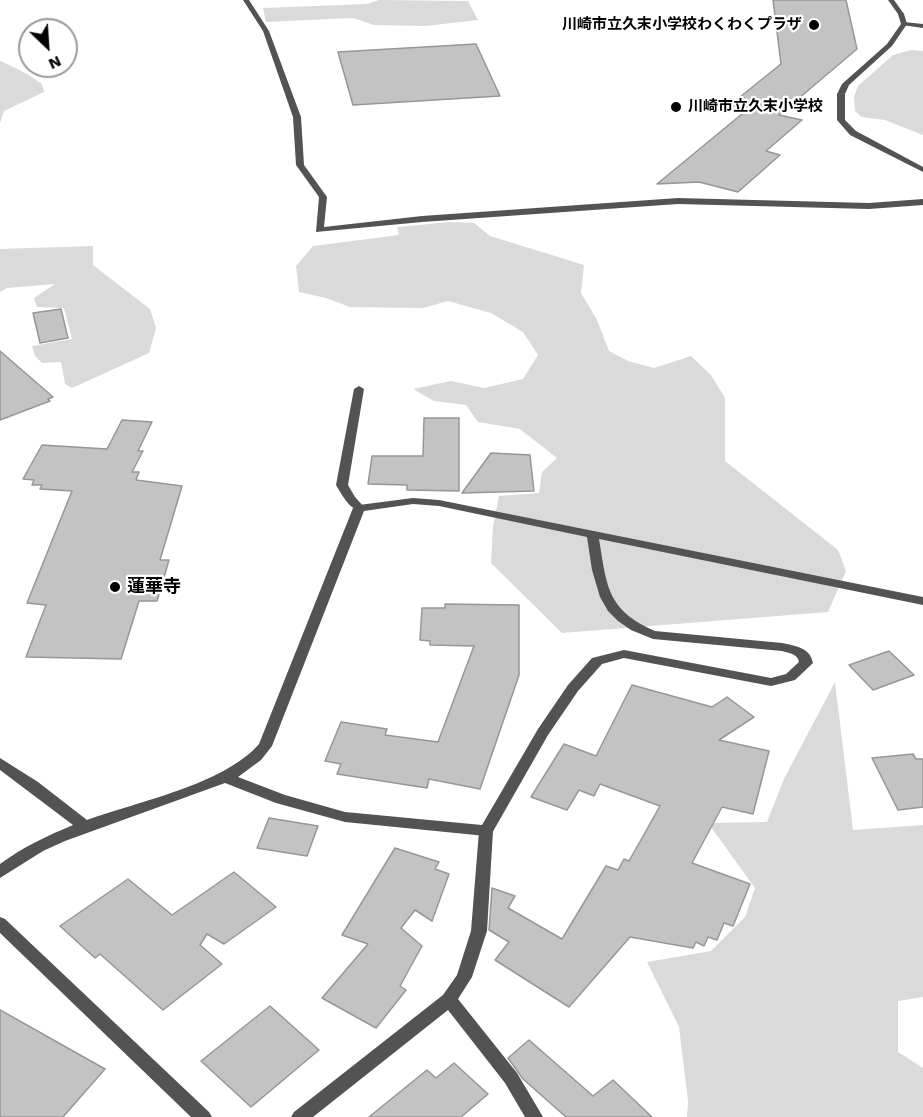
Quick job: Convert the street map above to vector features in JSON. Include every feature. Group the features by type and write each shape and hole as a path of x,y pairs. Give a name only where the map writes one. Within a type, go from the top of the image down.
{"street":[{"path":"246,0 266,31 297,117 300,165 323,197 319,230 422,219 678,201 869,206 923,202"},
{"path":"891,0 901,14 904,24"},
{"path":"904,24 923,26"},
{"path":"904,24 890,45 846,84 842,94 841,120 853,133 923,170"},
{"path":"359,389 342,485 350,499 359,508"},
{"path":"359,508 413,501 439,503 923,602"},
{"path":"0,872 16,858 85,827 225,778 254,761 265,746 359,508"},
{"path":"300,1117 449,1000 464,977 479,931 486,831 543,732 573,688 597,661 624,654 771,682 790,678 806,663 805,657 798,651 782,647 653,635 637,629 619,618 602,591 593,536"},
{"path":"0,763 85,827"},
{"path":"225,778 281,800 345,817 486,831"},
{"path":"0,923 203,1117"},
{"path":"449,1000 511,1078 534,1117"}],"shaded area":[{"path":"379,0 468,1 478,20 425,26 374,25 353,18 266,22 263,8 367,4"},
{"path":"911,50 923,51 923,135 885,120 862,117 855,111 854,97 858,86 893,55"},
{"path":"0,61 18,69 18,78 37,80 42,84 44,92 4,111 0,123"},
{"path":"450,222 474,223 490,236 584,265 581,293 597,320 609,351 628,361 654,368 691,356 711,375 725,398 725,461 838,550 846,571 828,612 562,633 491,563 493,527 499,496 539,493 542,472 557,458 520,429 478,422 466,405 434,401 413,389 451,381 484,388 523,379 538,355 523,332 491,313 448,301 423,308 350,307 326,298 299,292 296,266 313,246 399,235 397,227"},
{"path":"93,246 93,265 150,309 156,328 149,353 72,388 65,384 61,362 42,363 35,356 32,346 72,339 64,308 37,307 34,298 55,284 7,288 0,292 0,249"},
{"path":"835,682 853,830 923,825 923,997 898,1001 898,1052 923,1068 923,1117 687,1117 688,1101 679,1027 647,962 711,951 745,917 755,888 708,823 767,822 784,779"}],"building":[{"path":"773,0 846,0 857,49 779,115 802,120 766,151 780,155 738,192 699,182 657,184 748,109 730,105 781,64"},
{"path":"476,44 500,96 353,105 338,52"},
{"path":"61,309 68,338 40,343 33,313"},
{"path":"0,351 53,397 48,399 50,401 0,420"},
{"path":"424,418 459,418 459,491 407,490 407,485 368,484 372,456 423,456"},
{"path":"122,420 152,422 138,451 143,451 132,472 139,472 136,480 182,486 160,560 169,560 157,601 139,601 121,659 26,657 46,605 27,603 72,491 40,489 42,485 32,485 34,480 23,479 42,445 107,449"},
{"path":"491,453 530,455 534,491 462,493"},
{"path":"445,604 519,605 519,675 480,789 429,779 427,788 337,774 341,764 325,761 341,722 387,729 385,735 438,742 474,646 430,645 430,641 420,640 422,608 445,608"},
{"path":"889,651 914,675 873,690 849,665"},
{"path":"632,685 712,707 727,697 754,717 719,740 769,751 753,814 722,807 692,863 750,884 733,926 724,923 717,940 708,937 704,946 696,942 693,948 630,937 569,1007 495,960 509,942 489,930 492,888 515,896 508,908 562,939 606,866 618,870 624,859 629,861 660,806 600,784 594,796 579,790 567,810 531,797 564,744 596,756"},
{"path":"913,754 916,759 923,759 923,807 898,810 872,758"},
{"path":"269,818 318,826 307,856 257,848"},
{"path":"395,848 439,862 435,869 449,874 432,921 415,910 401,928 422,946 400,986 406,990 376,1028 322,998 368,944 342,935"},
{"path":"234,872 276,907 224,944 207,934 200,945 222,964 163,1010 100,954 95,958 60,926 128,879 172,915"},
{"path":"270,1006 319,1050 251,1107 201,1061"},
{"path":"0,1010 105,1069 63,1117 0,1117"},
{"path":"529,1040 593,1096 613,1080 652,1117 566,1117 523,1079 508,1058"},
{"path":"454,1063 488,1094 461,1117 369,1117 427,1070 436,1078"}],"place":[{"name":"川崎市立久末小学校わくわくプラザ","path":"814,25"},
{"name":"川崎市立久末小学校","path":"676,107"},
{"name":"蓮華寺","path":"115,587"}]}
